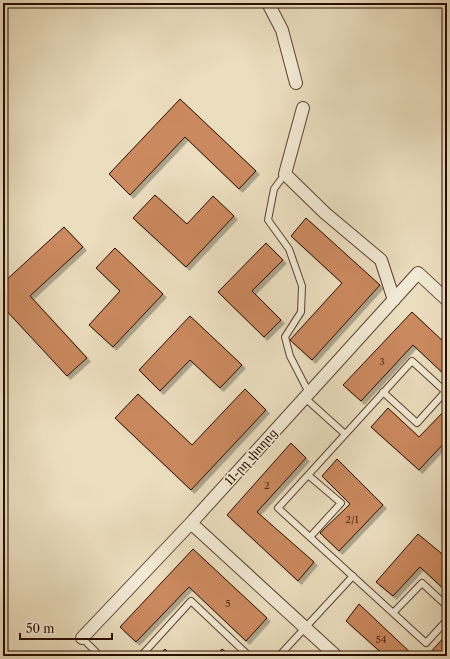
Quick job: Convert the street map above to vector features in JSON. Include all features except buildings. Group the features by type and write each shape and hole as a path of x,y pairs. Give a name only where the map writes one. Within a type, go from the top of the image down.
{"street":[{"path":"268,3 282,30 296,83"},
{"path":"303,108 285,174 325,213 381,260 394,300"},
{"name":"11-րդ փողոց","path":"82,638 191,523 418,273 447,300"},
{"path":"191,523 336,656"}],"lane":[{"path":"285,174 274,189 268,220 289,249 302,286 300,312 285,337 290,356 307,395 345,434"},
{"path":"383,392 417,423 446,392 412,361 383,392 278,508 426,643 447,620"},
{"path":"308,475 340,503 310,537"},
{"path":"279,656 353,576"},
{"path":"393,613 422,583 447,606"},
{"path":"141,656 191,601 249,656"},
{"path":"82,638 100,656"}]}
